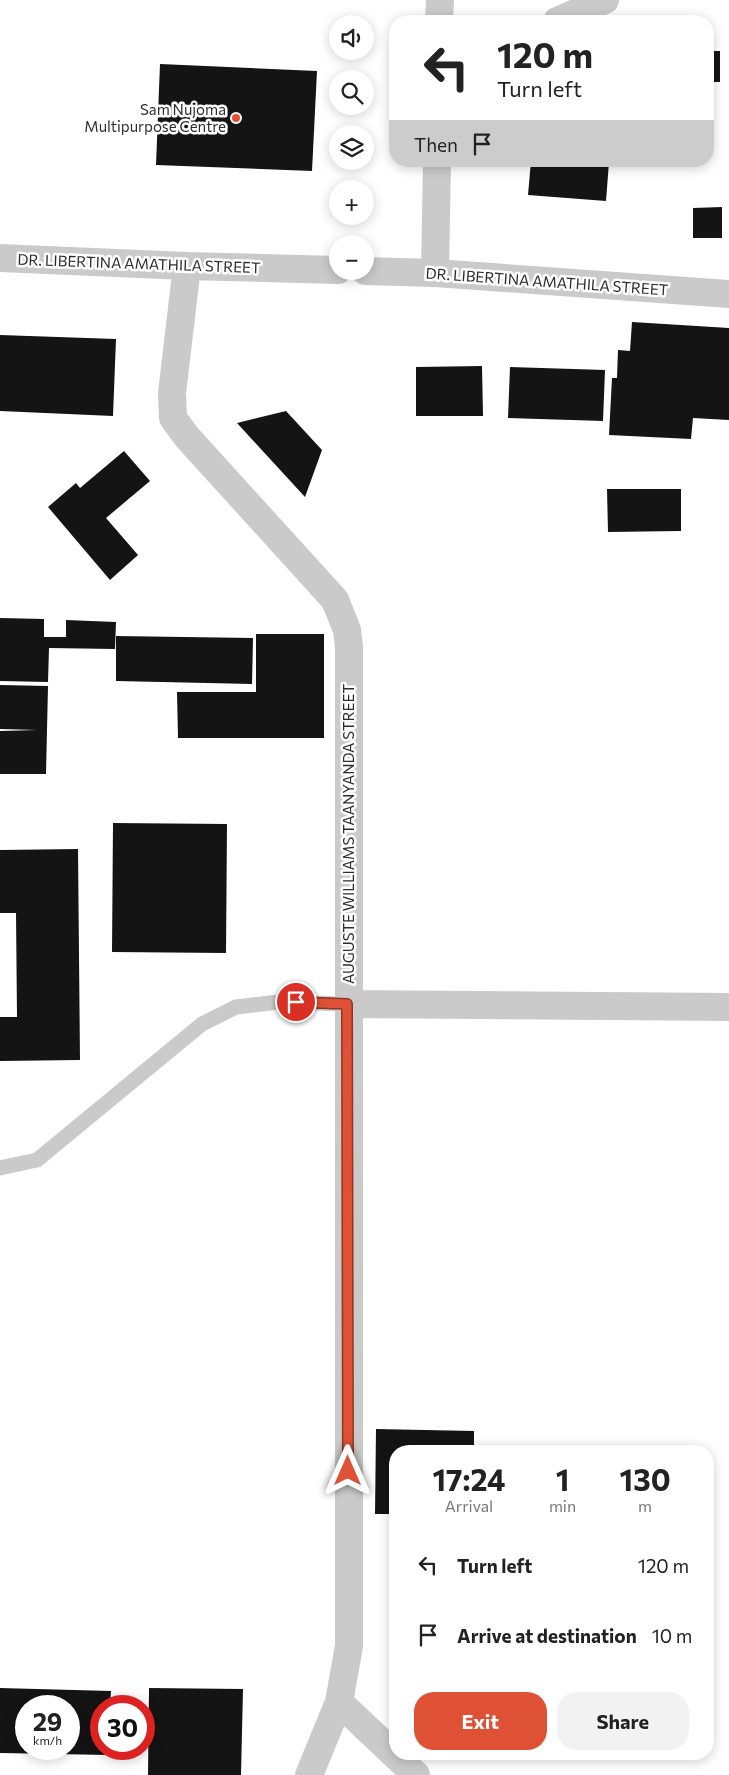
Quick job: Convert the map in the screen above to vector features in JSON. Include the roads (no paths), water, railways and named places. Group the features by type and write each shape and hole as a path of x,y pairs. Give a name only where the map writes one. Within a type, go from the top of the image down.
{"street":[{"path":"439,15 440,0"},
{"path":"571,15 605,0"},
{"path":"435,273 437,167"},
{"name":"DR. LIBERTINA AMATHILA STREET","path":"0,258 329,270"},
{"name":"AUGUSTE WILLIAMS TAANYANDA STREET","path":"187,266 172,393 173,418 187,437 335,600 347,630 349,647 347,1004 349,1646 339,1702 309,1775"},
{"name":"DR. LIBERTINA AMATHILA STREET","path":"374,271 435,273 729,294"},
{"path":"347,1004 729,1007"},
{"path":"339,1702 389,1749"},
{"path":"400,1760 416,1775"}],"lane":[{"path":"0,1168 37,1160 202,1024 236,1007 279,1002 347,1004"}],"place":[{"name":"Sam Nujoma Multipurpose Centre","path":"236,118"}]}
